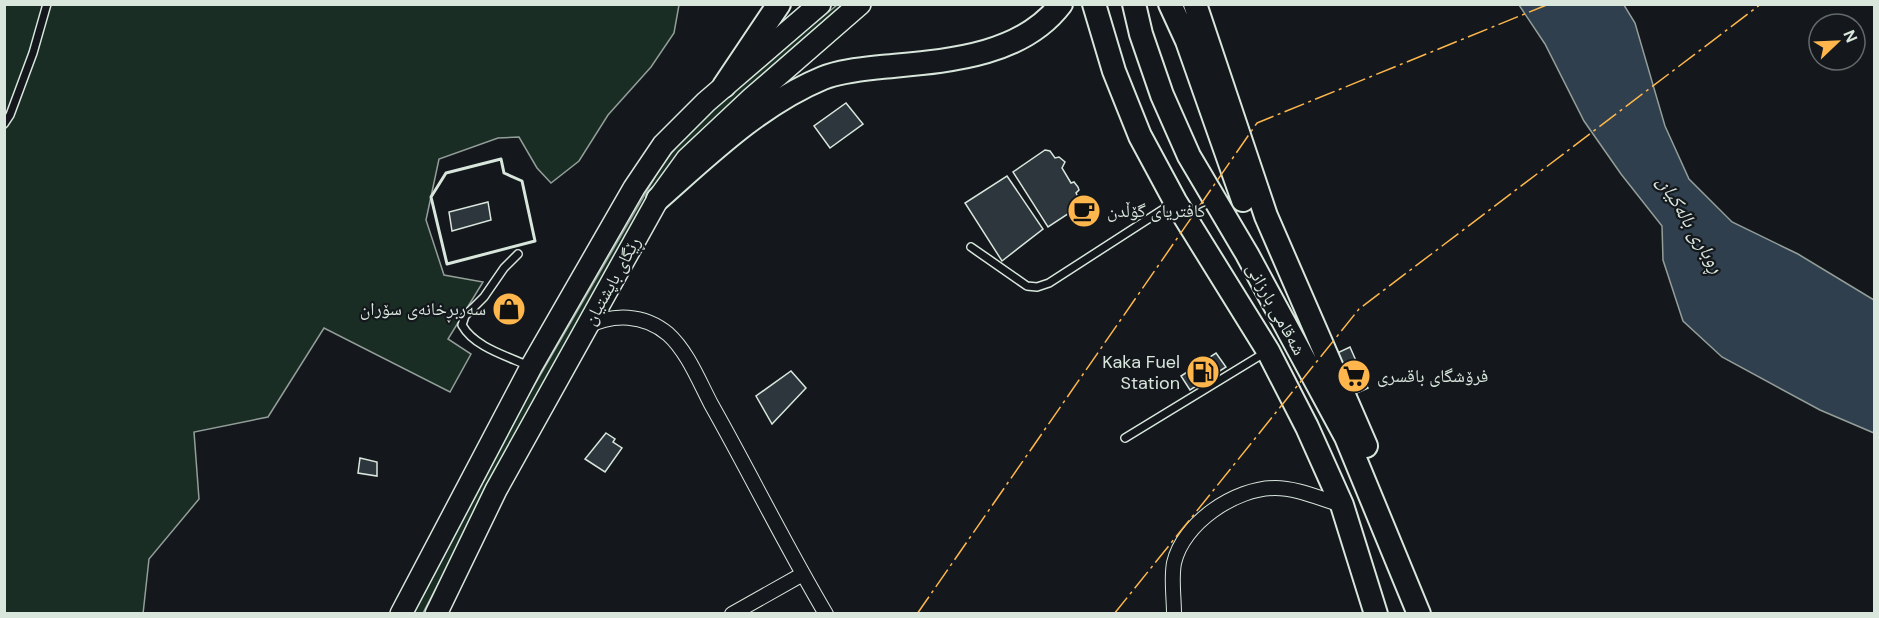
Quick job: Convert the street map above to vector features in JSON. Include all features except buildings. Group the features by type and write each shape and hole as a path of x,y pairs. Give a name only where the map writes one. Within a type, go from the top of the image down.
{"highway":[{"path":"724,86 779,4"},
{"path":"658,199 710,152 780,100 824,77 863,69 970,56 1019,40 1049,20 1061,4"},
{"name":"شەقامی بارزانی","path":"1134,4 1141,34 1162,94 1189,156 1247,254 1346,437 1419,614"},
{"path":"1170,4 1187,41 1241,195 1346,437"},
{"path":"1195,4 1266,216 1367,448 1374,470 1375,506"},
{"name":"شەقامی بارزانی","path":"1092,8 1140,136 1175,201 1268,351 1306,427 1342,506 1376,614"}],"main road":[{"name":"ڕێگای باپشتیان","path":"401,614 531,367 634,188 663,145 724,86 820,4"},
{"name":"ڕێگای باپشتیان","path":"436,614 496,490 658,199 695,151 860,4"}],"street":[{"path":"586,327 617,317 639,319 659,328 676,342 826,614"},
{"path":"1174,614 1172,579 1175,560 1182,543 1211,510 1255,490 1276,488 1301,492 1342,506"},
{"path":"732,614 803,574"}],"lane":[{"path":"4,124 10,115 33,52 47,4"},
{"path":"971,246 1027,286 1037,287 1049,283 1175,201"},
{"path":"518,255 504,268 484,297 465,316 462,325 466,333 475,340 531,367"},
{"path":"1125,438 1268,351"}],"green space":[{"path":"4,5 679,5 674,33 651,67 608,115 579,161 551,183 537,168 519,137 498,138 439,159 426,220 444,275 483,282 448,339 471,354 450,392 324,328 268,417 194,432 199,499 149,559 143,614 5,613"},
{"path":"837,5 848,5 688,143 672,165 492,481 423,613 413,614 505,436 663,163 702,119 724,99 768,60"}],"water":[{"name":"ڕوباری بالەکیان","path":"1519,5 1624,5 1635,23 1665,126 1689,179 1732,222 1798,254 1874,300 1874,433 1820,410 1722,357 1683,321 1663,260 1662,226 1621,174 1584,121 1545,44"}],"wall":[{"path":"501,159 504,173 522,181 535,241 447,264 431,197 446,173 501,159"}],"power":[{"path":"917,614 1257,123 1549,4"},
{"path":"1114,614 1359,309 1761,4"}],"place":[{"name":"کافتریای گۆڵدن","path":"1084,211"},
{"name":"سەربڕخانەی سۆران","path":"509,309"},
{"name":"Kaka Fuel Station","path":"1203,372"},
{"name":"فرۆشگای باقسری","path":"1354,376"}]}
